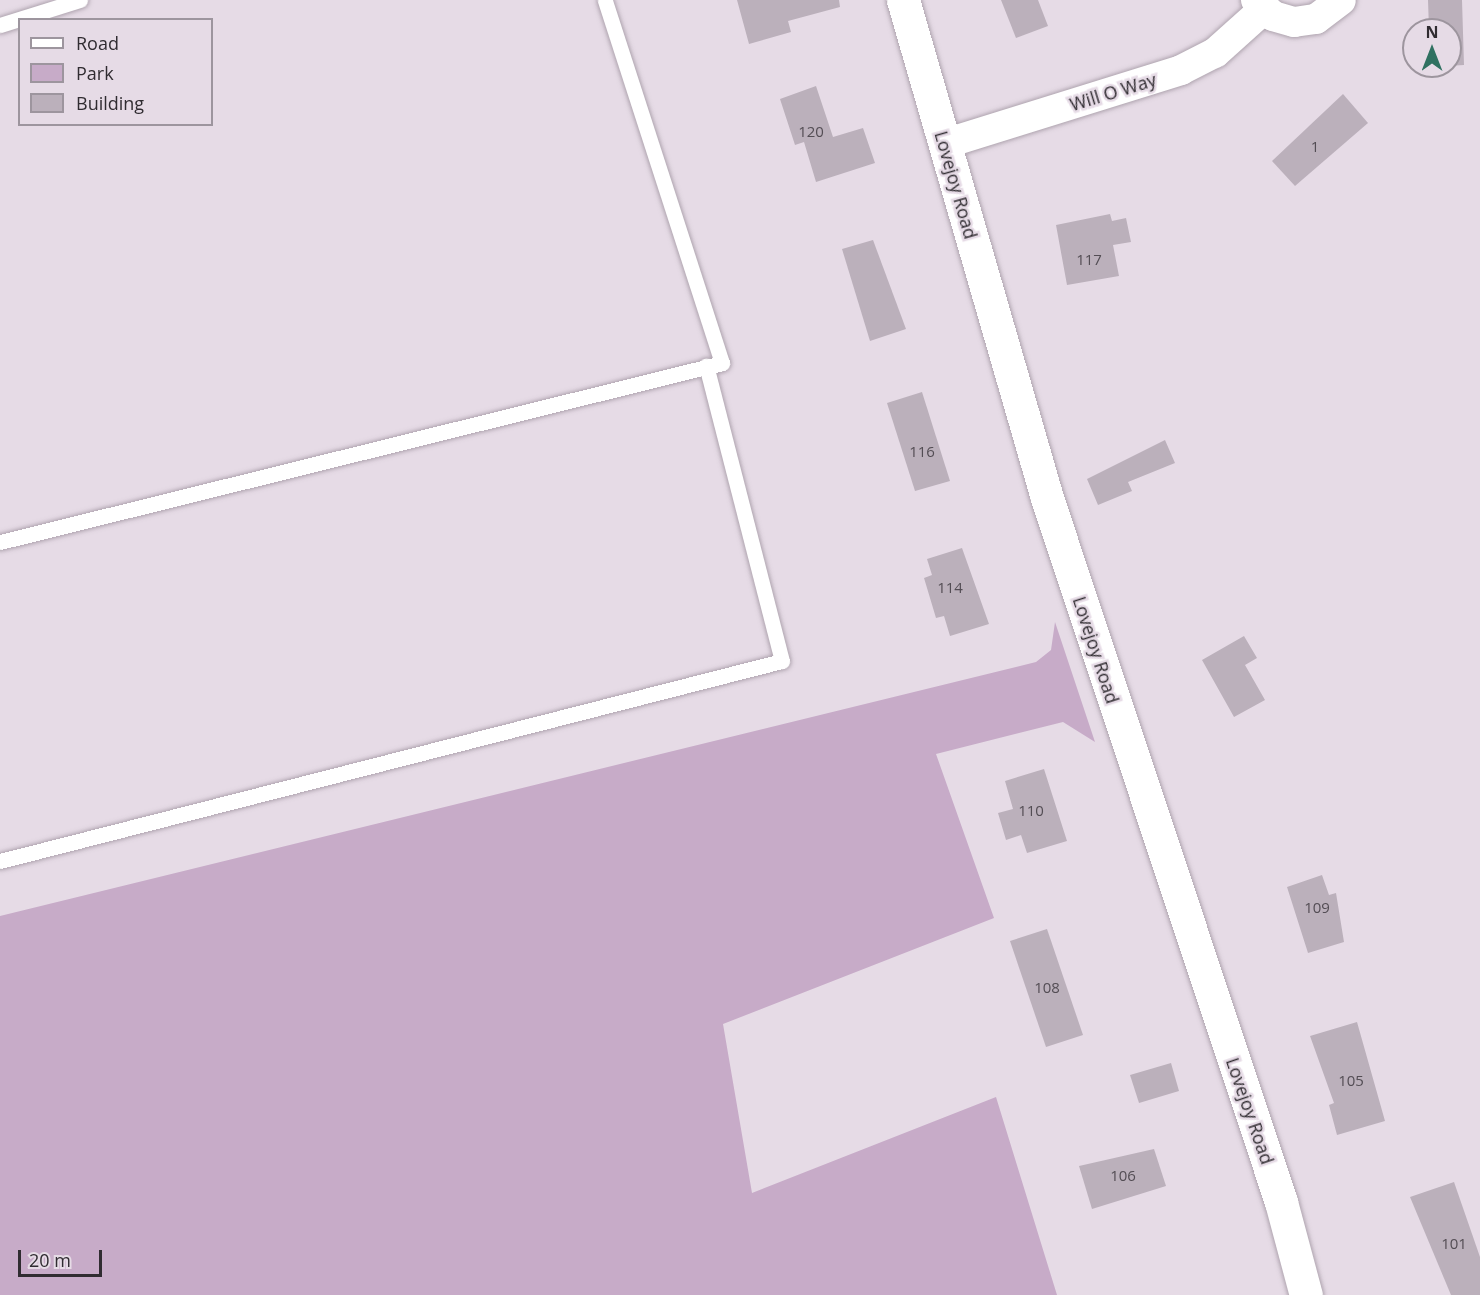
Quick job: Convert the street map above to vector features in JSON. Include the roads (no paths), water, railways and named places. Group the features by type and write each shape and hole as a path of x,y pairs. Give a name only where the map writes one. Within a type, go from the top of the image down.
{"main road":[{"name":"Lovejoy Road","path":"903,0 1047,498 1281,1202 1306,1295"}],"street":[{"name":"Will O Way","path":"944,144 1181,70 1215,53 1260,5 1284,20 1306,22 1341,0"}],"lane":[{"path":"22,18 80,0"},
{"path":"0,542 722,363 605,0"},
{"path":"0,25 18,19"},
{"path":"0,861 782,662 706,366"}]}
